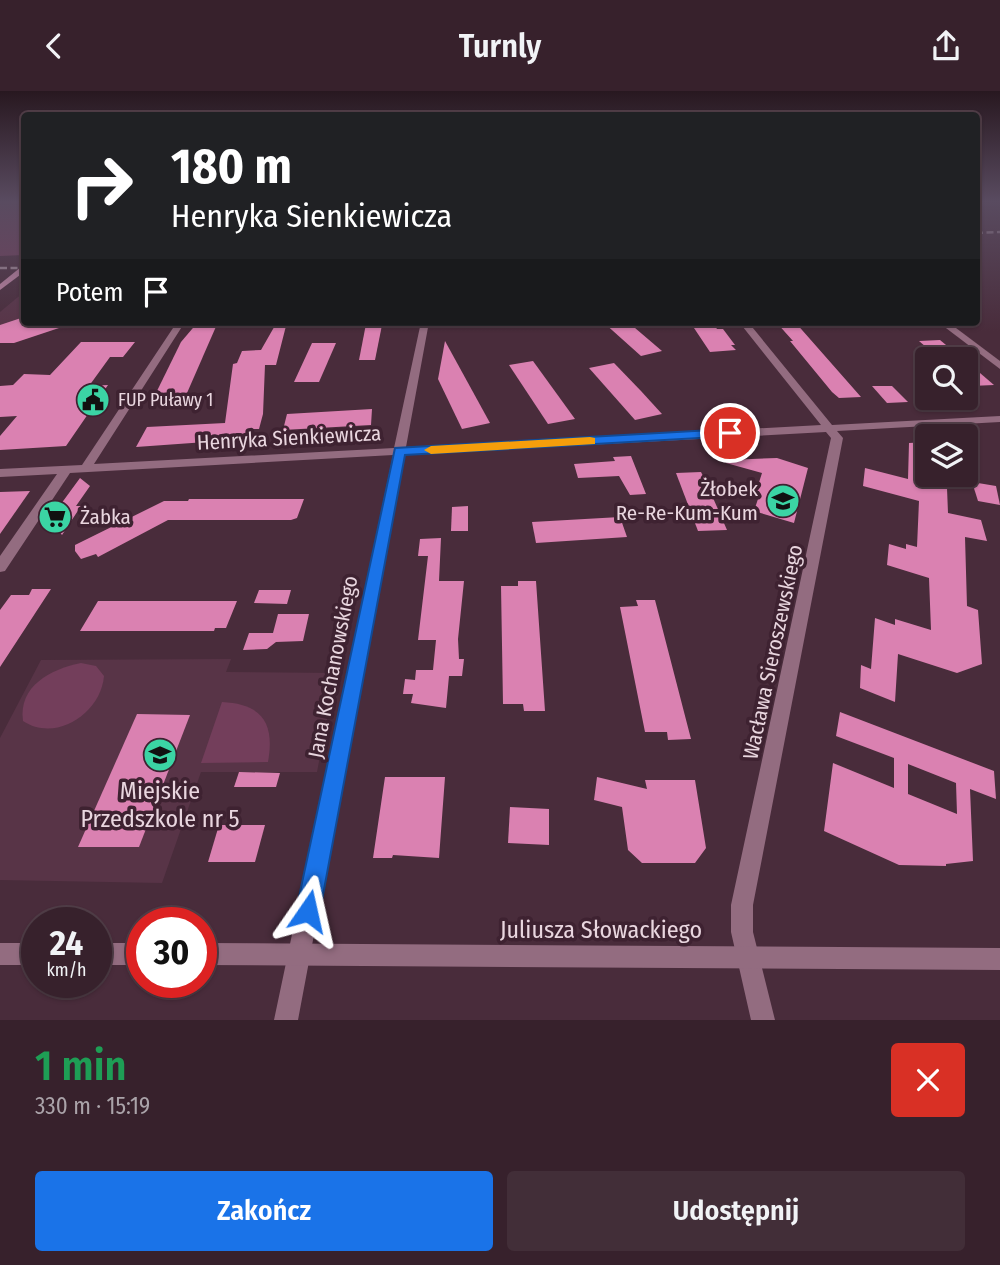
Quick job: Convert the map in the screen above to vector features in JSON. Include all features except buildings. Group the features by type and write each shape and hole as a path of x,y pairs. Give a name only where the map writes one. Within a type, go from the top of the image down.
{"main road":[{"path":"0,288 21,271"}],"street":[{"path":"85,469 178,326"},
{"name":"Jana Kochanowskiego","path":"286,1020 424,326"},
{"path":"746,326 830,428"},
{"path":"947,326 1000,366"},
{"name":"Henryka Sienkiewicza","path":"0,473 1000,419"},
{"name":"Wacława Sieroszewskiego","path":"763,1020 742,932 742,905 837,438 830,428"},
{"path":"0,567 66,470"},
{"path":"0,954 21,954"},
{"name":"Juliusza Słowackiego","path":"217,954 1000,959"}],"shaded area":[{"path":"0,244 21,244 21,255 0,256"},
{"path":"21,294 21,326 79,326 0,330 0,312"},
{"name":"Miejskie Przedszkole nr 5","path":"231,659 226,672 336,673 317,772 201,772 162,883 0,880 0,738 41,660"},
{"path":"81,663 96,666 104,676 95,702 86,712 75,721 49,728 36,727 23,721 26,698 39,681 59,670"},
{"path":"222,702 247,707 263,718 269,736 268,762 201,763"}],"railway":[{"path":"0,268 21,268"}],"slow traffic":[{"path":"431,450 590,441"}],"place":[{"name":"FUP Puławy 1","path":"93,400"},
{"name":"Żłobek Re-Re-Kum-Kum","path":"783,501"},
{"name":"Żabka","path":"55,517"},
{"name":"Miejskie Przedszkole nr 5","path":"160,755"}],"route":[{"path":"308,911 399,451 730,433"}]}
